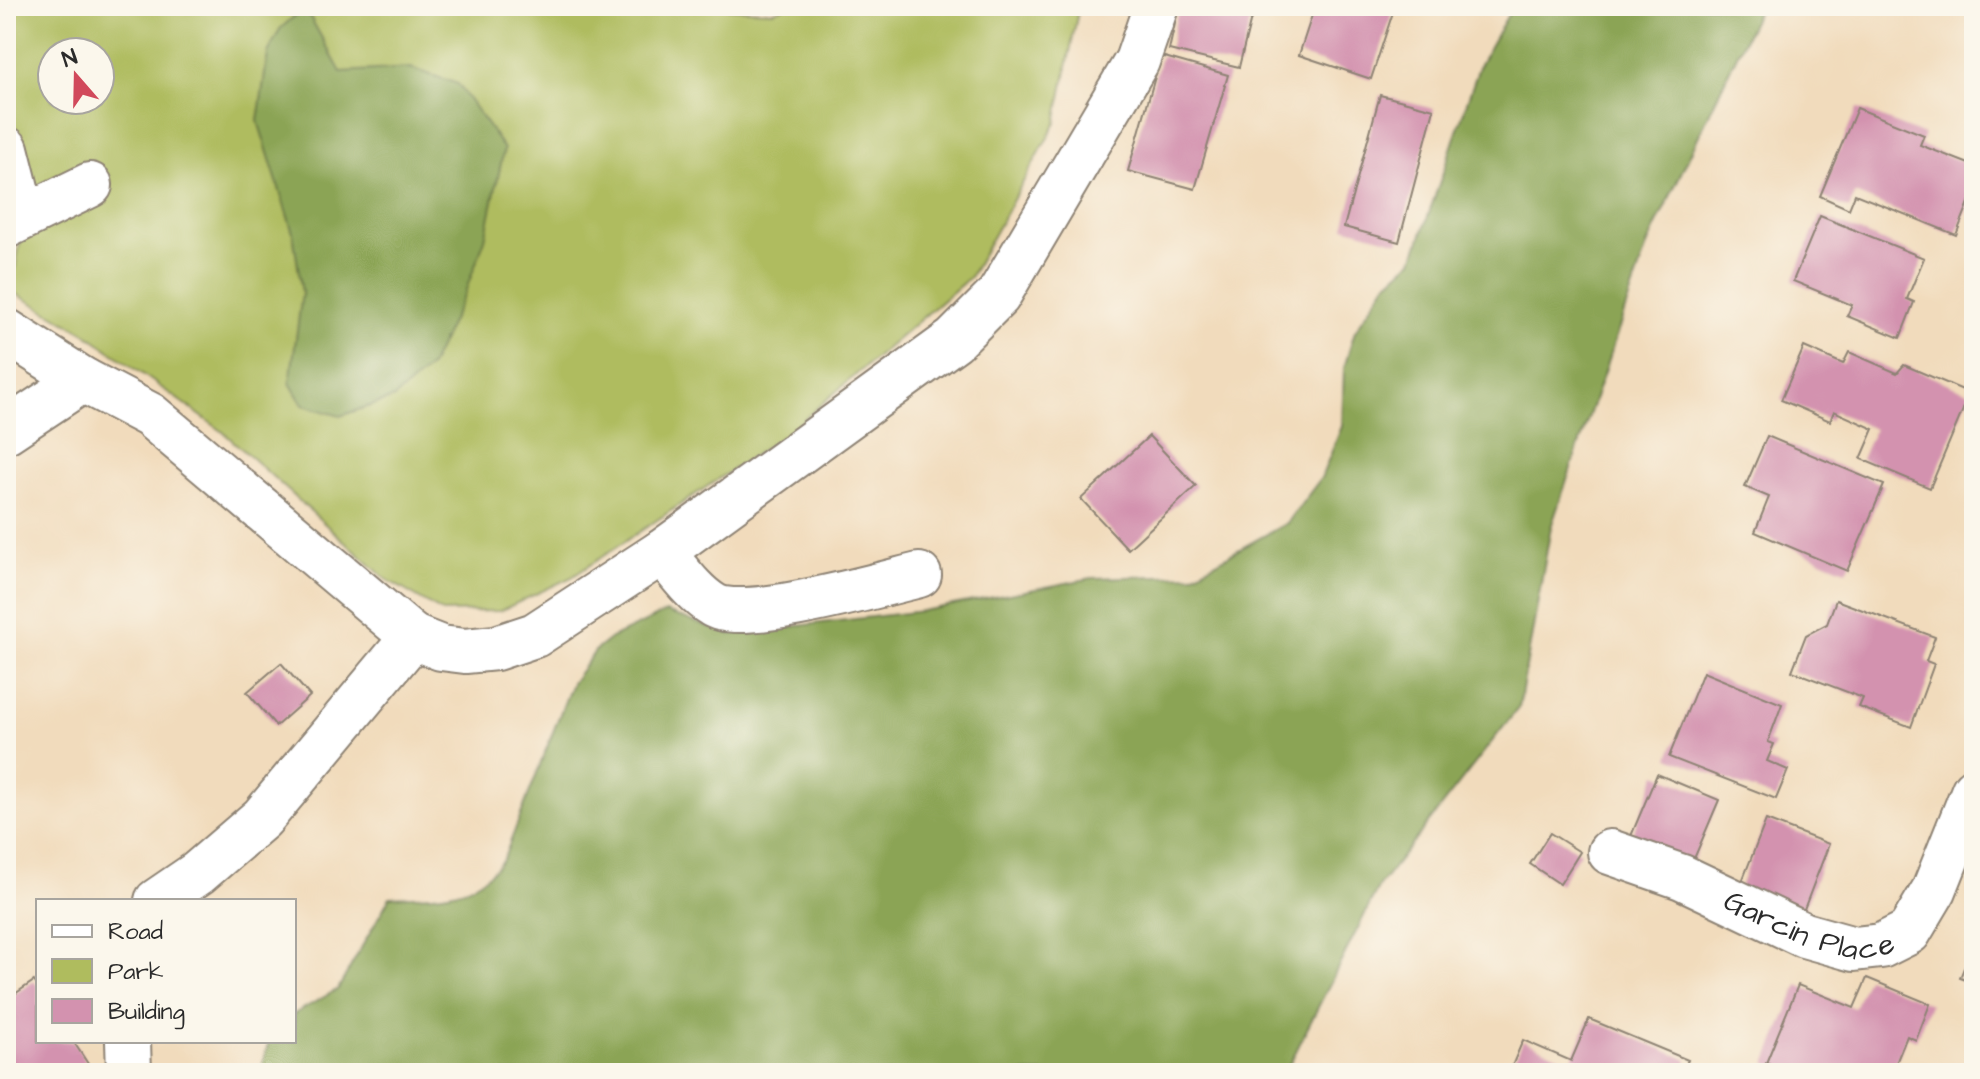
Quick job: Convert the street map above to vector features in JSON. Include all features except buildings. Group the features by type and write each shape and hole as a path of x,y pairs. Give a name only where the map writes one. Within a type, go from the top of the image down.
{"street":[{"path":"6,331 83,380 150,415 413,637 441,648 465,651 496,648 535,635 662,552 954,340 998,296 1137,61 1156,6"},
{"path":"6,149 14,221 90,185"},
{"path":"6,431 83,380"},
{"path":"662,552 715,607 736,611 842,594 919,575"},
{"path":"160,899 198,873 262,818 413,637"},
{"name":"Garcin Place","path":"1610,852 1682,877 1804,935 1854,949 1881,946 1909,932 1934,890 1974,790"},
{"path":"128,1043 129,1073"}],"green space":[{"path":"6,6 726,6 729,9 773,11 787,6 1079,6 1056,123 970,277 790,431 572,577 500,611 442,612 386,579 222,431 85,333 11,291 30,191 6,110"},
{"path":"1513,6 1760,6 1648,243 1551,527 1519,707 1379,886 1285,1073 260,1073 268,1043 296,1043 296,1013 338,989 390,897 439,894 467,888 492,872 504,858 572,683 596,650 611,638 666,612 730,634 922,611 1092,578 1193,575 1287,523 1321,478 1342,426 1344,368 1355,331 1386,284 1413,260 1480,64"},
{"path":"299,12 310,17 341,72 411,68 458,84 504,149 485,239 464,295 430,367 394,398 340,416 303,405 290,383 302,293 293,233 258,121 268,53 280,29"}]}
